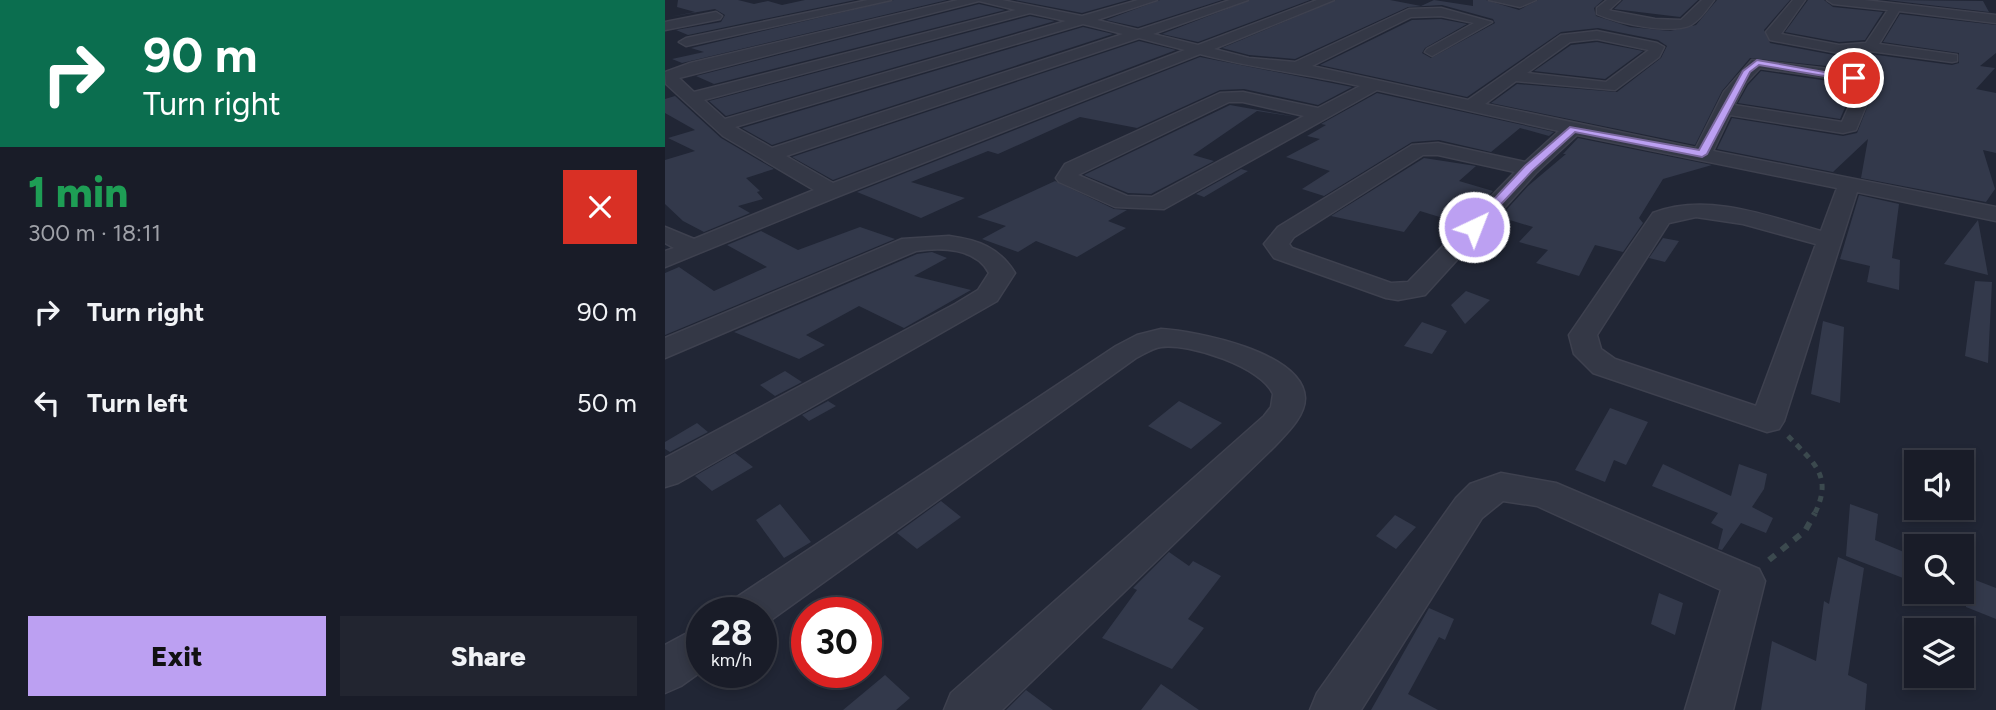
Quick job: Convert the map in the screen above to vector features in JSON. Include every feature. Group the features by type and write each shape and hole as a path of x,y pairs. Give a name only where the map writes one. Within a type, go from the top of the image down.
{"street":[{"path":"686,42 885,0"},
{"path":"831,191 767,156 723,125 672,81 670,76 690,68 973,0"},
{"path":"984,0 1082,20 1249,62 1297,67 1573,129 1996,214"},
{"path":"691,98 1065,0"},
{"path":"723,125 1151,0"},
{"path":"767,156 1242,0"},
{"path":"665,260 831,191 1328,0"},
{"path":"1495,0 1520,3 1530,0"},
{"path":"1614,0 1601,11 1622,18 1677,24 1687,22 1708,0"},
{"path":"1799,0 1773,32 1775,37 1839,48 1870,47 1952,58"},
{"path":"1833,0 1996,19"},
{"path":"1870,47 1895,8"},
{"path":"1297,67 1409,13 1441,12 1486,22 1432,52"},
{"path":"665,26 728,13"},
{"path":"1471,106 1552,47 1575,36 1609,37 1657,47 1654,54 1609,87 1513,76"},
{"path":"1702,154 1725,109 1747,71 1757,62 1846,76 1867,84 1850,126 1843,128 1725,109"},
{"path":"1320,114 1243,97 1226,97 1072,168 1066,178 1123,202 1156,204 1372,86"},
{"path":"1528,169 1438,149 1419,149 1286,232 1276,244 1283,253 1386,290 1398,292 1416,289 1528,169 1573,129"},
{"path":"1829,240 1707,211 1668,213 1661,218 1583,335 1584,346 1591,358 1604,366 1767,421 1849,185"},
{"path":"665,234 693,248"},
{"path":"665,349 911,244 929,241 966,244 999,265 1002,273 988,295 965,310 665,474"},
{"path":"771,597 1146,341 1175,338 1194,341 1271,368 1285,382 1290,396 1286,412 1262,439 968,710"},
{"path":"1334,710 1469,508 1483,494 1501,487 1543,493 1744,581 1710,710"},
{"path":"665,671 686,656"}],"path":[{"path":"1744,581 1805,531 1821,500 1824,482 1816,465 1795,442 1767,421"}],"building":[{"path":"678,0 738,0 754,4 768,1 782,5 805,0 855,0 688,35 676,30 721,22 725,15 715,9 669,17 695,12 677,7"},
{"path":"894,0 947,0 682,63 672,59 704,52 691,48"},
{"path":"1015,0 1128,0 1082,13"},
{"path":"1160,0 1222,0 1138,27 1106,20"},
{"path":"1250,0 1310,0 1198,42 1162,34"},
{"path":"1336,0 1390,0 1421,6 1434,0 1473,6 1473,0 1486,0 1519,10 1538,0 1603,0 1594,8 1596,16 1630,27 1670,31 1696,25 1717,0 1790,0 1764,30 1770,43 1839,56 1870,54 1952,65 1959,63 1959,53 1883,42 1900,14 1996,25 1996,53 1980,66 1995,68 1976,89 1996,93 1996,153 1983,150 1995,189 1986,202 1861,178 1868,139 1833,172 1717,149 1732,118 1843,136 1857,133 1877,83 1846,68 1750,58 1722,91 1695,145 1491,103 1517,84 1617,92 1661,58 1667,46 1658,40 1598,28 1561,32 1467,97 1320,65 1412,20 1441,19 1467,24 1425,48 1422,53 1431,58 1495,23 1493,19 1442,5 1408,7 1295,59 1249,55 1222,48"},
{"path":"1623,0 1698,0 1680,17 1614,9"},
{"path":"1808,0 1824,0 1833,7 1883,12 1865,40 1839,42 1785,32"},
{"path":"1887,0 1983,1 1989,12"},
{"path":"979,4 1005,10 714,84 696,76"},
{"path":"1030,16 1055,21 726,116 709,101"},
{"path":"1083,27 1113,34 772,145 742,128"},
{"path":"1139,41 1176,50 833,180 792,157"},
{"path":"1597,42 1643,51 1605,79 1534,71 1571,45"},
{"path":"1200,57 1352,87 1318,105 1244,89 1220,90 1137,128 1080,117 998,154 988,151 911,182 965,198 921,218 857,192"},
{"path":"1761,71 1854,87 1840,119 1738,103 1748,85"},
{"path":"1377,93 1554,132 1549,136 1520,128 1491,152 1439,140 1412,142 1324,196 1302,189 1330,171 1286,157 1320,139 1307,136 1326,125 1321,124"},
{"path":"675,96 721,138 774,169 746,178 760,191 757,192 763,199 738,206 750,213 704,232 683,221 665,204 665,160 695,151 668,138 695,130 665,113 665,99"},
{"path":"1230,105 1297,117 1257,111 1193,155 1214,161 1151,194 1128,193 1084,175"},
{"path":"1578,138 1712,165 1663,179 1639,218 1643,223 1623,252 1595,245 1579,276 1536,263 1548,250 1519,242 1533,227 1500,217 1528,186 1566,154 1563,154"},
{"path":"1424,158 1476,166 1459,181 1493,191 1475,209 1472,208 1456,222 1420,211 1404,232 1331,216"},
{"path":"1241,169 1248,171 1204,197 1196,194"},
{"path":"1055,181 1114,209 1127,210 1108,221 1126,228 1077,257 1036,241 1018,252 982,239 1006,226 977,217"},
{"path":"1859,195 1899,204 1892,258 1900,260 1899,290 1867,282 1870,266 1840,259"},
{"path":"1978,220 1988,275 1944,264"},
{"path":"860,227 895,239 665,335 665,273 679,267 714,291 767,267 727,245 761,231 798,250"},
{"path":"1663,238 1679,241 1665,262 1649,258"},
{"path":"932,252 947,258 914,276 971,290 904,328 859,306 806,335 825,345 799,359 734,332 917,254"},
{"path":"1975,281 1992,282 1988,363 1965,356"},
{"path":"1466,291 1490,300 1465,324 1451,305"},
{"path":"1823,321 1844,327 1840,403 1811,394"},
{"path":"1422,322 1447,331 1432,354 1404,346"},
{"path":"785,371 802,382 775,396 760,385"},
{"path":"828,401 836,406 809,421 802,415"},
{"path":"1179,401 1222,423 1191,449 1148,426"},
{"path":"1610,408 1648,422 1626,465 1614,460 1605,482 1575,470"},
{"path":"697,423 708,432 670,452 665,449 665,442"},
{"path":"735,453 753,467 712,491 695,476"},
{"path":"1663,464 1731,496 1739,464 1767,474 1764,489 1752,507 1773,518 1766,533 1741,523 1722,550 1718,549 1723,529 1711,523 1718,513 1652,486"},
{"path":"941,501 961,517 917,549 897,533"},
{"path":"780,504 811,542 784,558 756,520"},
{"path":"1850,504 1878,514 1875,540 1904,552 1904,578 1846,556"},
{"path":"1395,515 1416,527 1396,549 1376,536"},
{"path":"1169,552 1189,566 1193,561 1221,576 1188,619 1204,628 1172,669 1102,638 1137,590 1133,588"},
{"path":"1838,557 1864,568 1848,675 1867,684 1865,710 1761,710 1772,641 1816,661 1824,601 1829,604"},
{"path":"1974,579 1996,588 1996,619 1966,607 1966,604 1974,604"},
{"path":"1659,593 1683,603 1675,635 1651,624"},
{"path":"1429,608 1454,619 1445,640 1439,637 1408,694 1438,710 1371,710"},
{"path":"885,675 910,698 896,710 843,710 869,688 882,688 882,678"},
{"path":"1161,684 1199,710 1141,710"},
{"path":"1026,690 1053,710 1006,710"}],"route":[{"path":"1474,227 1528,169 1573,129 1702,154 1747,71 1757,62 1854,78"}]}
